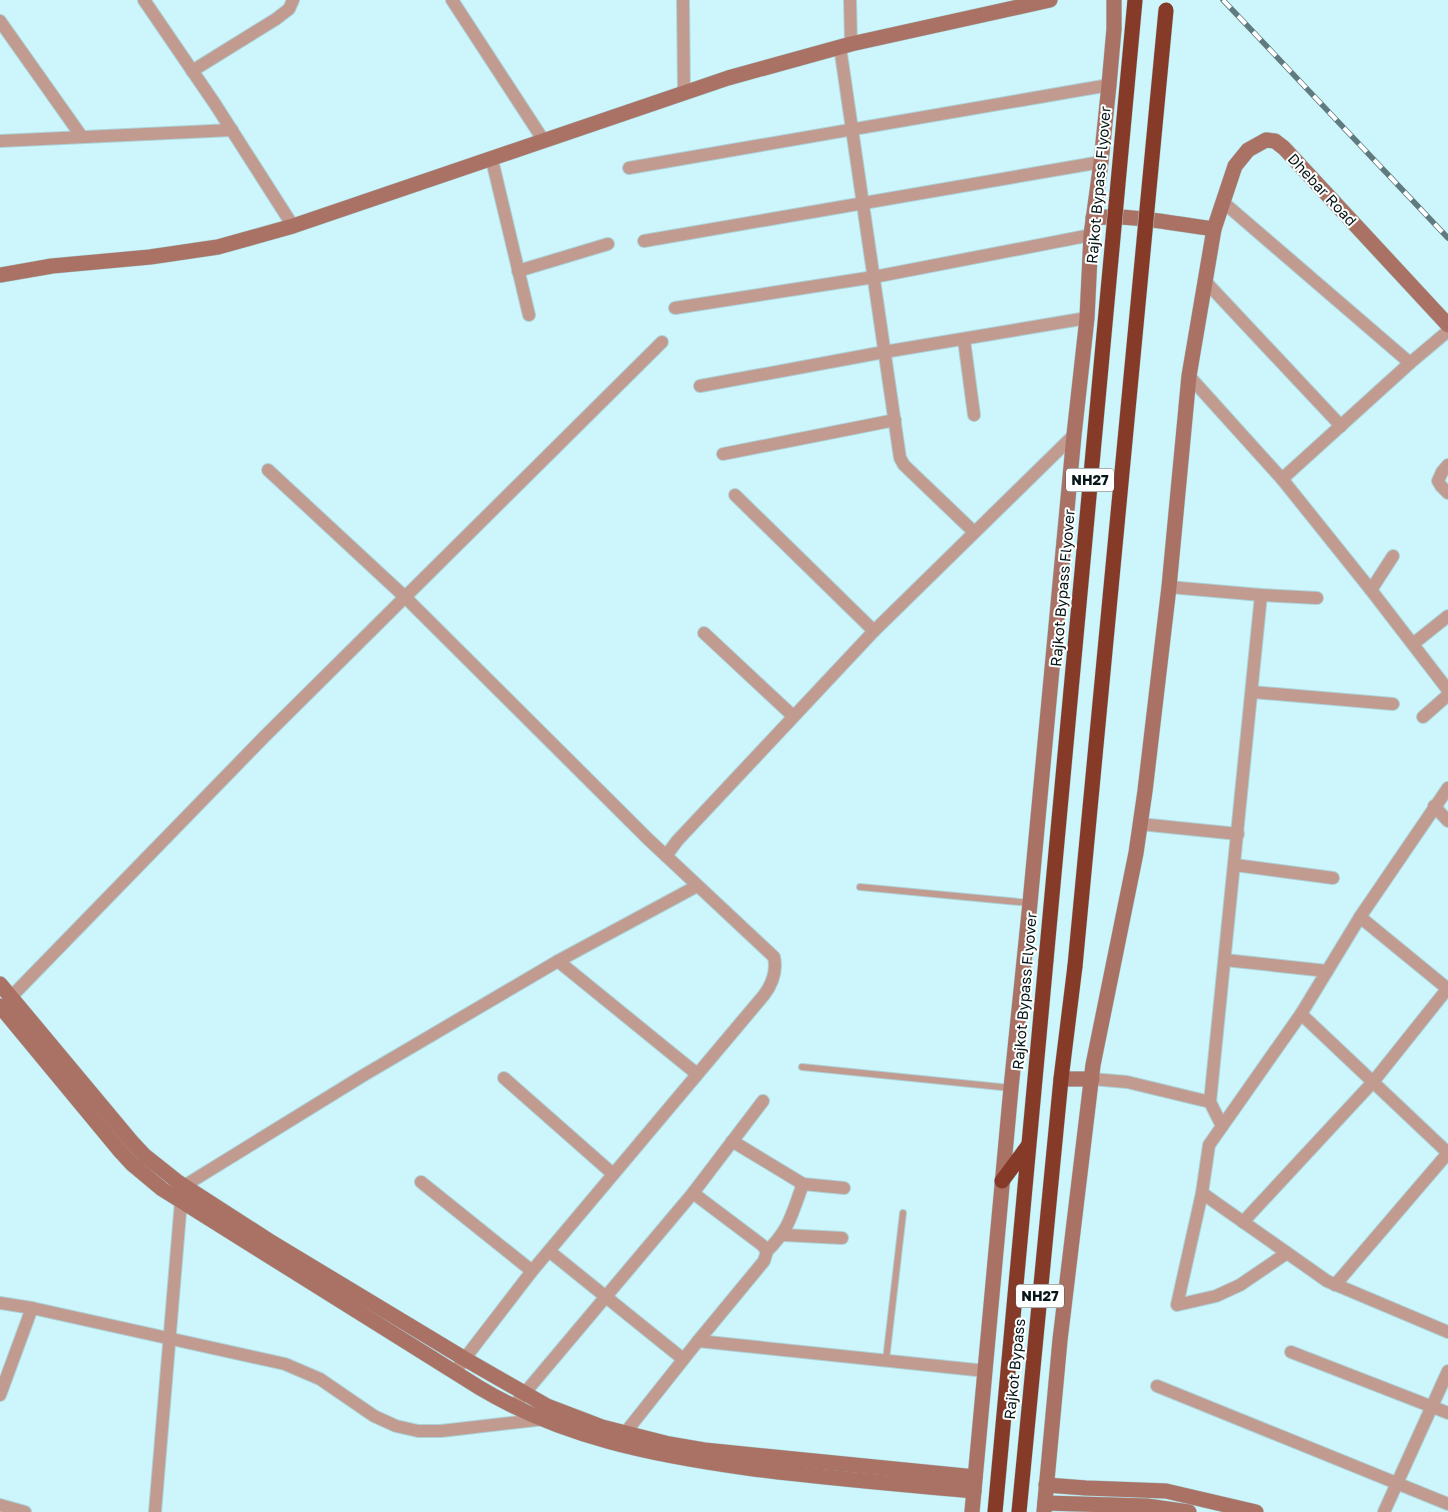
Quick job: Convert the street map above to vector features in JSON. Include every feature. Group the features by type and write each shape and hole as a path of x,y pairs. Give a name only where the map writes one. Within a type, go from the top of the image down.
{"highway":[{"name":"Rajkot Bypass Flyover","path":"1034,1090 1135,0"},
{"name":"NH27","path":"1061,1079 1074,966 1167,0"},
{"name":"Rajkot Bypass","path":"1019,1512 1061,1079"},
{"name":"Rajkot Bypass","path":"995,1512 1034,1090"},
{"path":"1002,1181 1029,1145"}],"street":[{"path":"144,0 294,226"},
{"path":"192,71 276,19 289,9 293,0"},
{"path":"452,0 544,141"},
{"path":"683,0 684,93"},
{"path":"850,0 845,46 852,129 899,453 904,465 974,532"},
{"path":"0,275 52,266 188,252 218,246 294,226 728,78 845,46 1050,0"},
{"path":"972,1512 1010,1088 1087,318 1091,235 1109,85 1114,29 1114,0"},
{"path":"0,21 82,137"},
{"path":"629,168 1109,85"},
{"path":"0,141 232,130"},
{"name":"Dhebar Road","path":"1044,1508 1060,1340 1092,1079 1140,824 1169,587 1189,376 1214,229 1235,166 1248,150 1266,140 1276,141 1448,325"},
{"path":"492,160 528,315"},
{"path":"644,241 1101,162"},
{"path":"1222,202 1410,363"},
{"path":"1093,218 1134,219 1214,229"},
{"path":"675,308 874,276 1091,235"},
{"path":"518,271 608,244"},
{"path":"1205,281 1341,426"},
{"path":"700,386 884,352 1087,318"},
{"path":"1282,479 1448,331"},
{"path":"964,340 974,415"},
{"path":"5,1002 264,737 662,342"},
{"path":"1189,376 1282,479 1448,690"},
{"path":"723,454 895,420"},
{"path":"666,856 677,841 874,631 1074,435"},
{"path":"1448,465 1438,481 1448,494"},
{"path":"268,470 405,597 666,856 774,957 776,968 770,987 532,1271 454,1372"},
{"path":"735,495 874,631"},
{"path":"1371,590 1393,556"},
{"path":"1169,587 1316,598"},
{"path":"1222,1126 1210,1102 1261,595"},
{"path":"1413,644 1448,616"},
{"path":"704,633 793,716"},
{"path":"1252,692 1393,704"},
{"path":"1423,717 1448,695"},
{"path":"1287,1254 1240,1285 1216,1296 1177,1305 1202,1193 1209,1145 1301,1014 1360,917 1448,788"},
{"path":"1434,806 1448,821"},
{"path":"1140,824 1238,834"},
{"path":"1235,865 1333,878"},
{"path":"182,1194 356,1080 558,961 697,886"},
{"path":"1244,1222 1373,1082 1448,989 1360,917"},
{"path":"1225,960 1327,971"},
{"path":"558,961 697,1074"},
{"path":"0,984 5,1002 131,1141 182,1194 454,1372 513,1407 542,1420 600,1440 691,1460 787,1473 974,1484"},
{"path":"1301,1014 1448,1153 1336,1285"},
{"path":"504,1078 614,1174"},
{"path":"1061,1079 1127,1082 1210,1102"},
{"path":"1010,1088 1034,1090"},
{"path":"513,1407 693,1193 763,1101"},
{"path":"732,1141 803,1184 844,1188"},
{"path":"421,1182 532,1271"},
{"path":"625,1433 764,1261 767,1251 783,1235 803,1184"},
{"path":"693,1193 762,1245 767,1251"},
{"path":"1202,1193 1327,1281 1448,1332"},
{"path":"156,1512 182,1194"},
{"path":"182,1194 271,1242 524,1394 567,1415 625,1433 704,1450 974,1484"},
{"path":"783,1235 842,1238"},
{"path":"549,1251 683,1359"},
{"path":"0,1303 32,1308 268,1359 292,1366 320,1379 374,1416 396,1426 418,1431 441,1431 542,1420 567,1415"},
{"path":"0,1396 32,1308"},
{"path":"698,1341 986,1371"},
{"path":"1291,1352 1448,1413"},
{"path":"1384,1512 1448,1371"},
{"path":"1157,1386 1448,1504"},
{"path":"1046,1485 1166,1491 1256,1512"},
{"path":"0,1505 24,1512"},
{"path":"1044,1508 1147,1506 1189,1512"}],"lane":[{"path":"860,887 1030,903"},
{"path":"802,1067 1010,1088"},
{"path":"886,1360 903,1213"}],"railway":[{"path":"1223,0 1448,238"}]}
